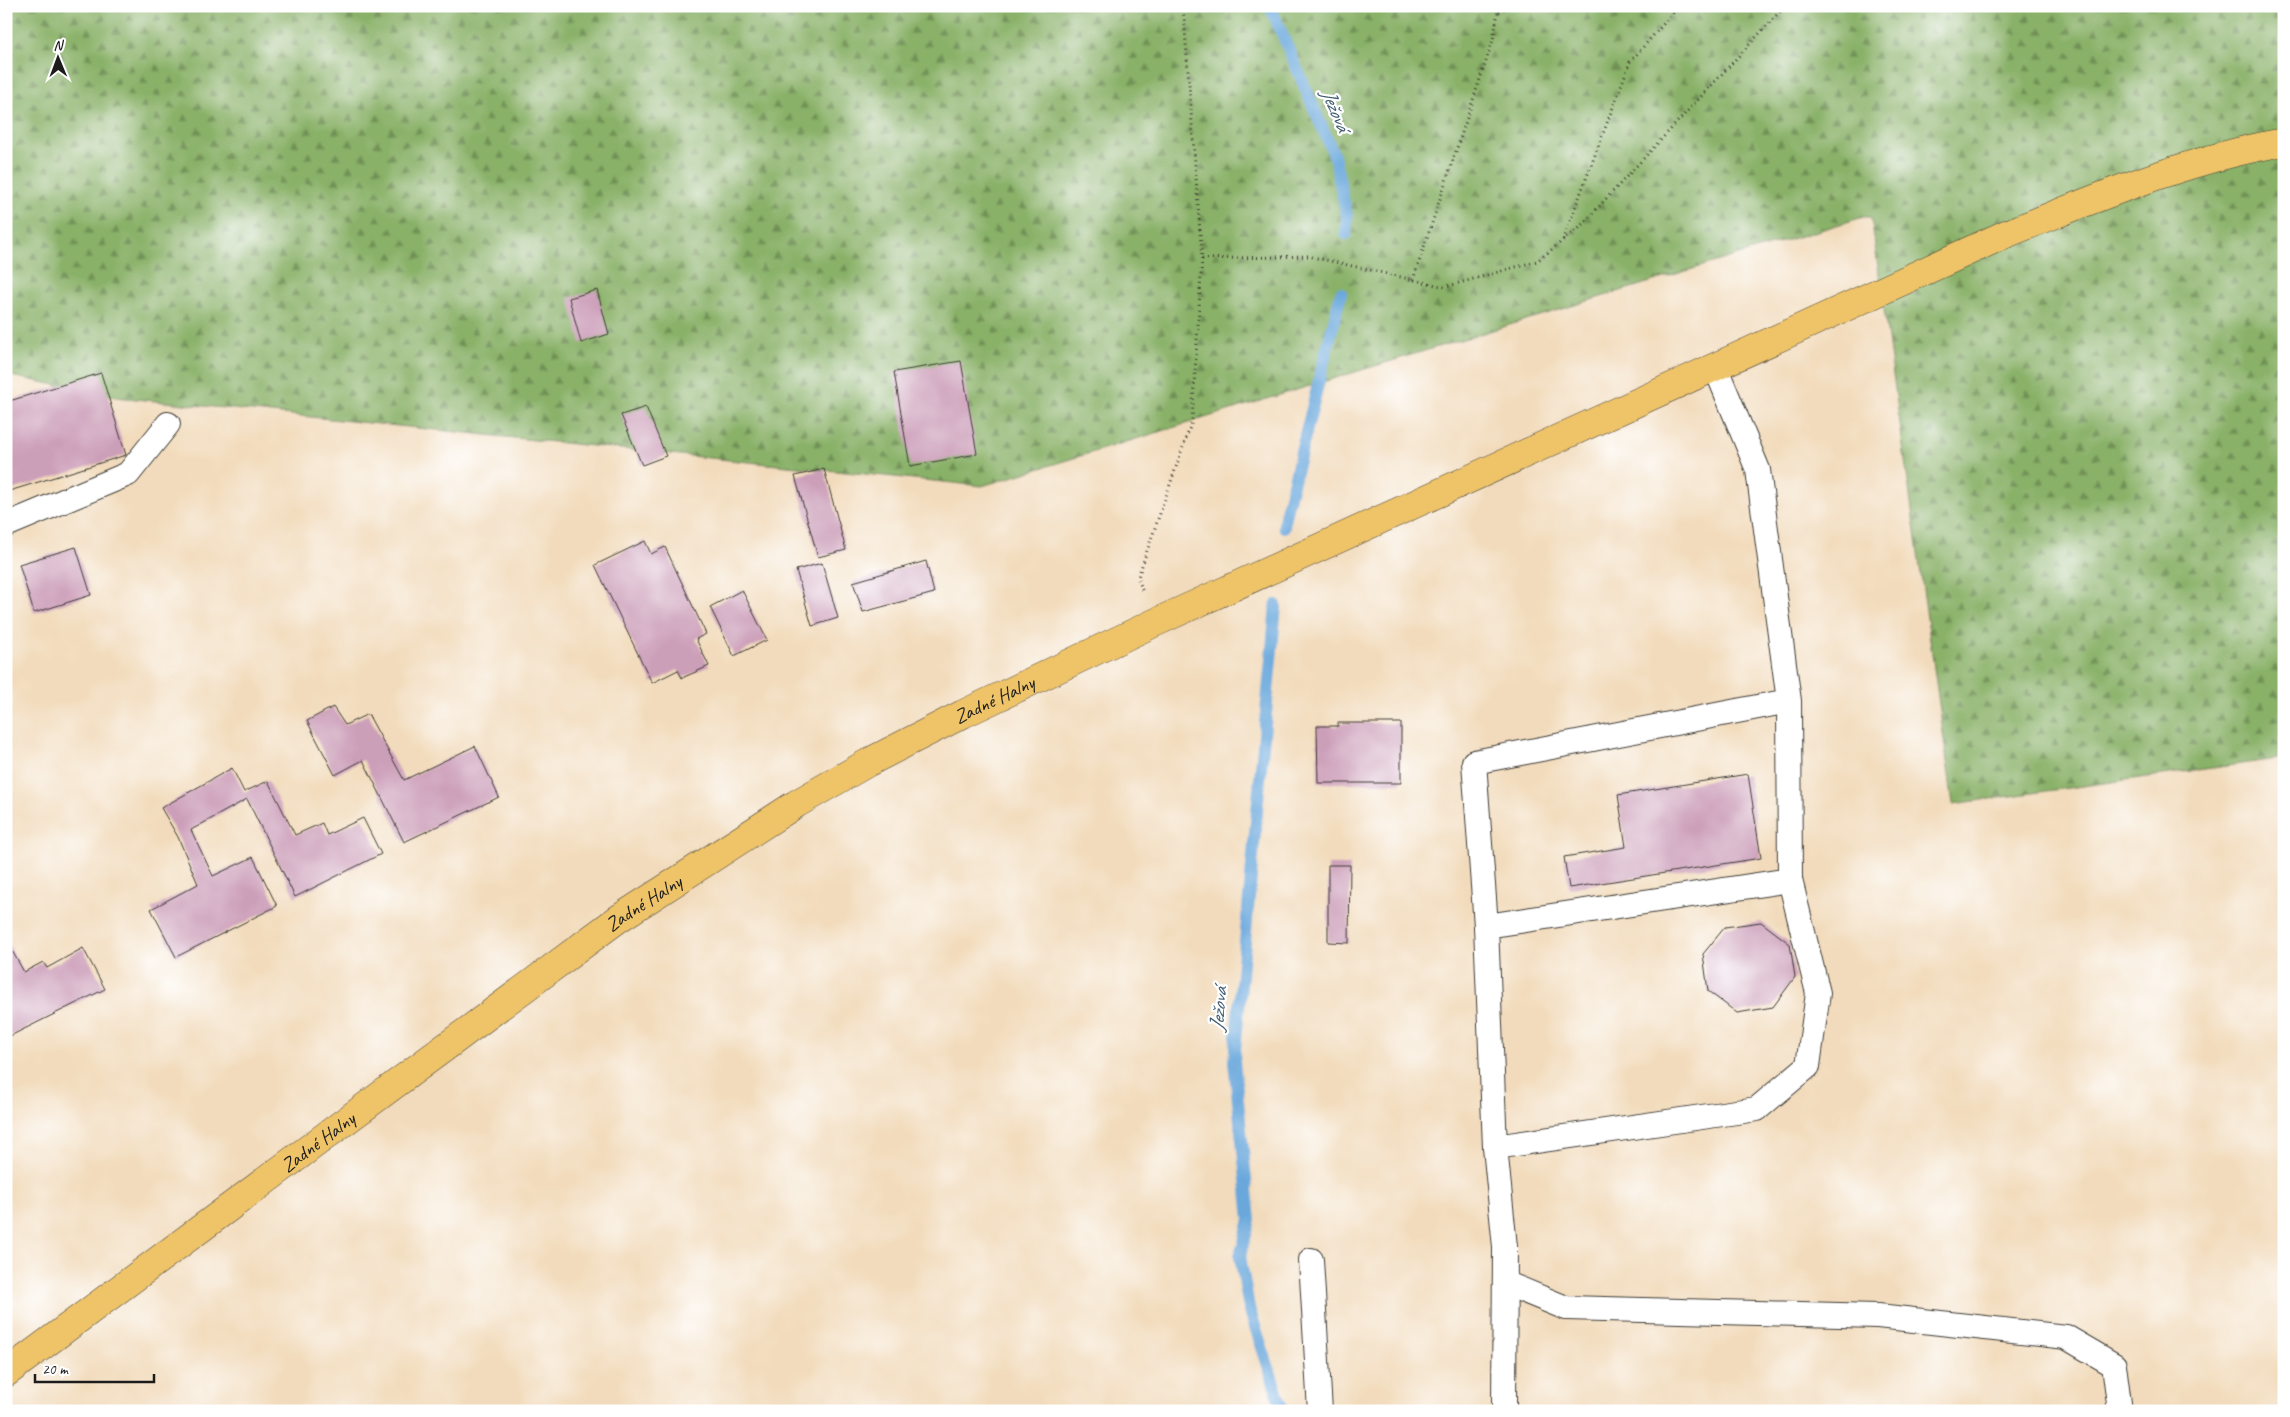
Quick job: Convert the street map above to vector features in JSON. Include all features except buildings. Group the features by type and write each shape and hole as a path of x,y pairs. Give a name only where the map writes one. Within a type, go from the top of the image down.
{"main road":[{"name":"Zadné Halny","path":"6,1373 552,966 618,919 796,804 869,762 963,714 1152,624 2006,234 2124,187 2212,157 2284,142"}],"lane":[{"path":"1495,1147 1757,1109 1808,1066 1818,993 1790,880 1789,701 1758,470 1716,366"},
{"path":"6,525 128,474 168,424"},
{"path":"1504,1411 1505,1247 1495,1147 1486,926 1474,762 1789,701"},
{"path":"1486,926 1790,880"},
{"path":"1311,1260 1320,1411"},
{"path":"1505,1283 1566,1308 1878,1316 2066,1337 2114,1365 2120,1411"}],"path":[{"path":"1152,624 1138,577 1192,421 1202,259 1184,16 1181,6"},
{"path":"1413,280 1493,40 1499,6"},
{"path":"1498,13 1508,6"},
{"path":"1563,241 1630,62 1679,6"},
{"path":"1202,259 1308,256 1445,287 1537,261 1579,228 1785,6"}],"green space":[{"path":"6,6 2284,6 2284,758 1953,804 1871,217 1863,217 982,486 116,397 6,375"}],"waterway":[{"name":"Ježová","path":"1270,6 1334,155 1347,216 1346,234"},
{"name":"Ježová","path":"1284,527 1285,516 1341,293"},
{"name":"Ježová","path":"1276,605 1234,1061 1250,1220 1240,1256 1249,1308 1283,1411"}]}
